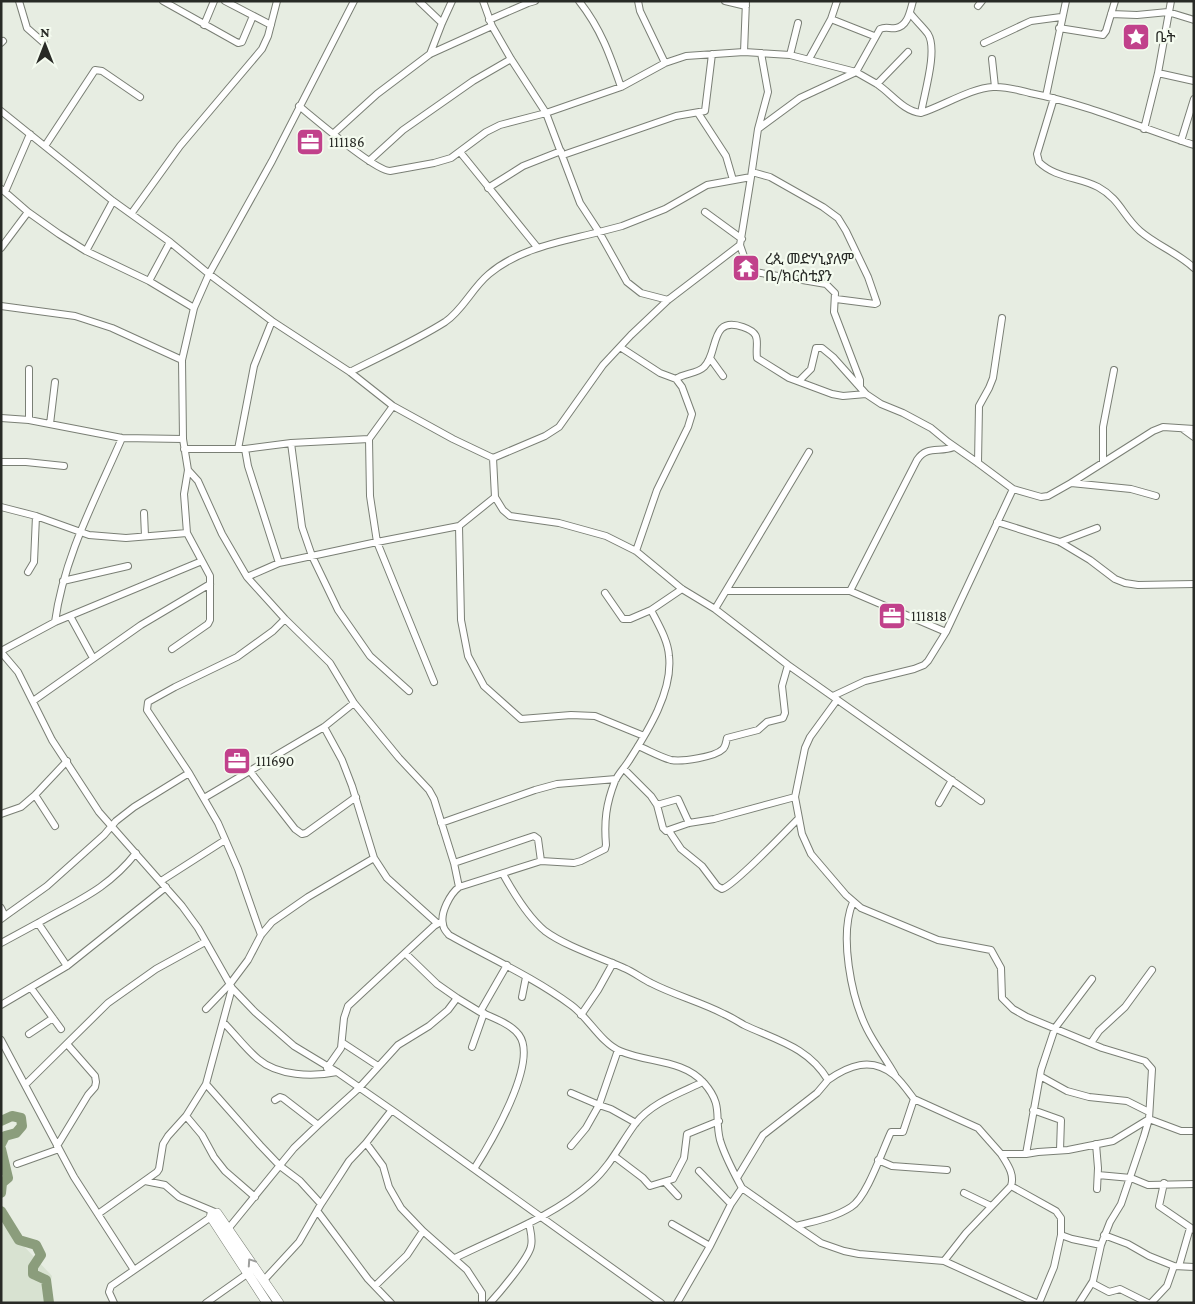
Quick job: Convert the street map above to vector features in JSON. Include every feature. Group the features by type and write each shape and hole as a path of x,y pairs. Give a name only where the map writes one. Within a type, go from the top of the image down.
{"street":[{"path":"19,1 27,28 44,42"},
{"path":"163,1 173,4 204,25 236,42 242,42 253,16"},
{"path":"204,25 214,1"},
{"path":"225,1 271,24"},
{"path":"131,214 180,146 262,50 277,1"},
{"path":"172,649 210,622 210,576 187,533 184,494 188,470 183,439 182,360 194,308 208,274 272,161 354,1"},
{"path":"419,1 442,22"},
{"path":"430,54 452,1"},
{"path":"483,1 491,23 511,59 546,113 580,203 599,232 627,282 640,293 668,300"},
{"path":"334,134 377,94 430,54 535,1"},
{"path":"579,1 589,14 606,44 621,87"},
{"path":"638,1 640,11 665,63"},
{"path":"725,1 746,4 744,52"},
{"path":"809,59 831,19 838,1"},
{"path":"758,129 800,98 856,72 874,36 880,29 885,27 894,29 902,26 910,13 913,1"},
{"path":"1046,96 1066,1"},
{"path":"1059,28 1103,35 1115,1"},
{"path":"1144,129 1158,73 1171,1"},
{"path":"1111,14 1137,15 1168,12 1194,20"},
{"path":"910,13 928,35 931,44 931,58 921,113"},
{"path":"984,43 1031,21 1061,18"},
{"path":"831,19 874,36"},
{"path":"790,55 798,23"},
{"path":"299,106 369,161 383,170 390,171 442,161 460,152 486,132 500,125 546,113 621,87 665,63 686,56 761,52 790,55 856,72 877,84 903,106 915,112 921,113 979,90 995,87 1054,98 1102,112 1144,129 1194,145"},
{"path":"761,52 768,92 758,129 741,242 747,265 754,272 826,284 832,289 836,299 834,312 860,380 860,389"},
{"path":"877,84 908,52"},
{"path":"488,188 523,166 676,116 705,111 712,54"},
{"path":"992,58 995,87"},
{"path":"369,161 404,130 511,59"},
{"path":"45,146 95,70 102,71 140,97"},
{"path":"1158,73 1194,81"},
{"path":"1054,98 1037,154 1039,162 1049,170 1097,186 1110,194 1120,204 1132,224 1141,232 1194,268"},
{"path":"1181,141 1194,99"},
{"path":"1,111 113,202 170,242 208,274 272,321 350,372 393,406 453,439 494,458 545,436 559,427 591,380 620,347 668,300 741,242"},
{"path":"698,113 726,156 733,180"},
{"path":"30,134 3,190 28,212 86,251 149,280 194,308"},
{"path":"460,152 537,247"},
{"path":"350,372 446,321 488,275 511,259 537,247 622,226 665,209 707,185 752,175 770,177 823,207 838,218 868,276 877,303 836,299"},
{"path":"86,251 113,202"},
{"path":"1,248 28,212"},
{"path":"705,212 741,242"},
{"path":"149,280 170,242"},
{"path":"1,306 75,316 112,328 182,360"},
{"path":"978,463 979,406 993,378 1002,318"},
{"path":"272,321 254,366 242,449 279,563"},
{"path":"676,379 681,375 705,366 710,358 719,331 727,325 739,326 749,330 757,337 757,356 759,360 789,378 839,396 866,394"},
{"path":"620,347 638,361 676,379 682,387 692,414 691,421 657,490 636,551"},
{"path":"799,381 812,369 815,350 819,347 833,357 866,394 881,404 931,428 954,447 1013,489 1041,497 1056,493 1152,431 1163,428 1194,429"},
{"path":"710,358 723,376"},
{"path":"29,369 29,420"},
{"path":"1104,462 1104,427 1114,370"},
{"path":"50,424 55,382"},
{"path":"393,406 369,439 370,496 376,542 434,682"},
{"path":"1,418 29,420 122,438 183,439"},
{"path":"1182,429 1194,437"},
{"path":"55,622 59,594 80,532 122,438"},
{"path":"184,449 242,449 291,443 369,439"},
{"path":"291,443 302,527 312,556 338,610 370,656 409,691"},
{"path":"850,591 921,453 932,450 947,450 954,447"},
{"path":"715,609 809,452"},
{"path":"494,458 495,497 510,516 559,524 606,536 636,551 682,589 715,609 788,665 981,801"},
{"path":"1,462 26,462 64,466"},
{"path":"188,470 198,481 222,534 247,577 285,620 330,663 354,703 399,758 429,790 454,863 459,887"},
{"path":"1071,483 1131,489 1156,496"},
{"path":"1013,489 946,632 928,661 914,669 865,681 835,698 805,748 795,797 802,834 811,854 853,902 861,908 938,940 991,950 1001,968 1000,994 1004,1002 1020,1013 1102,1048 1145,1061 1150,1065 1152,1069 1149,1115 1131,1178 1121,1204 1104,1235 1092,1283 1079,1303"},
{"path":"247,577 279,563 460,526 495,497"},
{"path":"1,507 36,516 89,535 126,538 187,533"},
{"path":"144,513 145,536"},
{"path":"28,572 34,562 36,516"},
{"path":"997,522 1060,542 1090,560 1114,579 1125,583 1138,585 1194,584"},
{"path":"460,526 461,620 464,642 468,656 484,686 521,719 571,715 595,716 644,736"},
{"path":"1060,542 1097,528"},
{"path":"202,562 55,622 1,652 18,672 52,740 99,812 164,884 193,921 231,986 255,1012 294,1046 359,1088 662,1303"},
{"path":"63,581 128,566"},
{"path":"33,701 141,626 210,584"},
{"path":"605,593 620,617 630,619 651,610 682,589"},
{"path":"726,591 850,591 946,632"},
{"path":"328,1068 343,1043 344,1018 348,1006 440,922 454,891 459,887 541,861 574,863 605,849 604,819 616,779 624,769 655,716 664,692 669,669 667,646 651,610"},
{"path":"70,616 93,658"},
{"path":"261,935 238,869 204,798 148,713 147,708 148,702 237,656 285,620"},
{"path":"638,746 670,760 702,757 722,750 726,746 727,738 758,730 767,722 781,719 785,713 782,686 788,665"},
{"path":"204,798 324,727 354,703"},
{"path":"324,727 342,760 356,797 374,858 387,878 440,922 449,935 507,965 572,1006 618,1050 688,1071 703,1082 714,1097 718,1108 720,1138 724,1152 742,1188 821,1243 859,1254 944,1261 1038,1303 1054,1267 1061,1235 1061,1218 1056,1211 1011,1186"},
{"path":"1,814 21,807 67,761"},
{"path":"624,769 641,784 657,804 663,828 669,831 681,849 702,866 717,886 722,889 727,887 746,870 798,819"},
{"path":"249,770 295,829 302,834 356,797"},
{"path":"1,908 3,918 47,886 84,854 116,821 134,807 189,774"},
{"path":"441,823 557,784 616,779"},
{"path":"939,803 952,780"},
{"path":"35,795 55,826"},
{"path":"669,831 689,823 714,819 795,797"},
{"path":"657,804 674,798 678,799 689,823"},
{"path":"454,863 534,836 537,836 538,839 541,861"},
{"path":"1,1006 67,966 164,884 225,840"},
{"path":"1,943 101,887 124,868 136,853"},
{"path":"206,1009 231,986 261,935 272,922 374,858"},
{"path":"503,874 511,889 534,920 546,932 613,964 626,968 650,983 723,1013 744,1025 786,1042 804,1054 822,1071 828,1080"},
{"path":"853,902 847,922 847,945 851,976 867,1029 895,1076 914,1099 978,1128 1001,1154 1010,1168 1013,1180 1011,1186 990,1206 980,1221 966,1233 944,1261"},
{"path":"38,923 67,966"},
{"path":"25,1085 108,1003 156,969 205,942"},
{"path":"405,953 437,984 457,998 512,1028 519,1034 524,1050 519,1078 492,1141 474,1169"},
{"path":"581,1014 613,964"},
{"path":"472,1047 482,1012 507,965"},
{"path":"1091,1043 1099,1031 1125,1007 1152,970"},
{"path":"522,997 526,977"},
{"path":"1026,1154 1040,1076 1055,1028 1092,979"},
{"path":"98,1214 158,1171 163,1144 186,1116 206,1084 231,986"},
{"path":"31,988 62,1029"},
{"path":"228,1229 294,1148 359,1088 398,1045 429,1026 448,1010 457,998"},
{"path":"29,1034 54,1018"},
{"path":"223,1022 259,1060 274,1069 309,1074 336,1072"},
{"path":"1,1040 74,1177 134,1270"},
{"path":"343,1043 378,1066"},
{"path":"17,1164 58,1147 88,1095 95,1087 95,1076 67,1044"},
{"path":"571,1146 586,1128 599,1105 618,1050"},
{"path":"737,1178 763,1135 817,1093 828,1080 839,1072 860,1064 878,1067 895,1076"},
{"path":"1040,1076 1068,1091 1089,1097 1127,1101 1149,1115 1181,1131 1194,1131"},
{"path":"455,1258 573,1198 594,1181 614,1156 636,1123 646,1113 663,1101 703,1082"},
{"path":"206,1084 280,1166 300,1181 321,1204"},
{"path":"571,1093 610,1109 636,1123"},
{"path":"275,1100 280,1097 283,1098 318,1125"},
{"path":"796,1226 835,1215 852,1206 863,1194 891,1132 903,1132 914,1099"},
{"path":"1033,1110 1062,1120 1060,1150"},
{"path":"264,1280 299,1242 349,1161 391,1111"},
{"path":"1001,1154 1026,1154 1113,1141 1149,1115"},
{"path":"186,1116 202,1135 214,1157 225,1171 255,1197"},
{"path":"614,1156 643,1178 650,1186 665,1182 673,1179 683,1162 688,1134 719,1121"},
{"path":"366,1143 383,1166 394,1198 423,1231 467,1270 482,1293 482,1303"},
{"path":"1096,1144 1097,1190"},
{"path":"878,1160 892,1166 947,1170"},
{"path":"699,1171 731,1204"},
{"path":"1098,1175 1131,1178 1148,1184 1194,1184"},
{"path":"145,1181 165,1185 179,1198 213,1214 228,1229 278,1303"},
{"path":"665,1182 678,1196"},
{"path":"1092,1283 1109,1292 1120,1289 1149,1303 1167,1286 1192,1229 1159,1206 1164,1183"},
{"path":"677,1303 710,1246 731,1204 742,1188"},
{"path":"964,1193 990,1206"},
{"path":"318,1212 375,1286 391,1303"},
{"path":"114,1303 110,1295 110,1288 213,1214"},
{"path":"213,1214 247,1274 267,1303"},
{"path":"490,1303 502,1290 530,1251 532,1238 529,1222"},
{"path":"672,1224 710,1246"},
{"path":"375,1286 407,1255 423,1231"},
{"path":"1061,1235 1101,1244"},
{"path":"1104,1235 1176,1266 1194,1267"},
{"path":"206,1303 247,1274"}],"shaded area":[{"path":"1,1222 52,1276 46,1303 1,1303"}],"waterway":[{"path":"1,1121 12,1116 21,1118 22,1126 16,1133 5,1136 1,1144"},
{"path":"1,1149 8,1178 2,1183 1,1193"},
{"path":"1,1211 19,1240 36,1245 41,1255 33,1267 33,1274 46,1280 49,1303"}],"place":[{"name":"ቤት","path":"1136,37"},
{"name":"111186","path":"310,142"},
{"name":"ረጲ መድሃኒያለም ቤ/ክርስቲያን","path":"746,268"},
{"name":"111818","path":"892,616"},
{"name":"111690","path":"237,761"}]}
